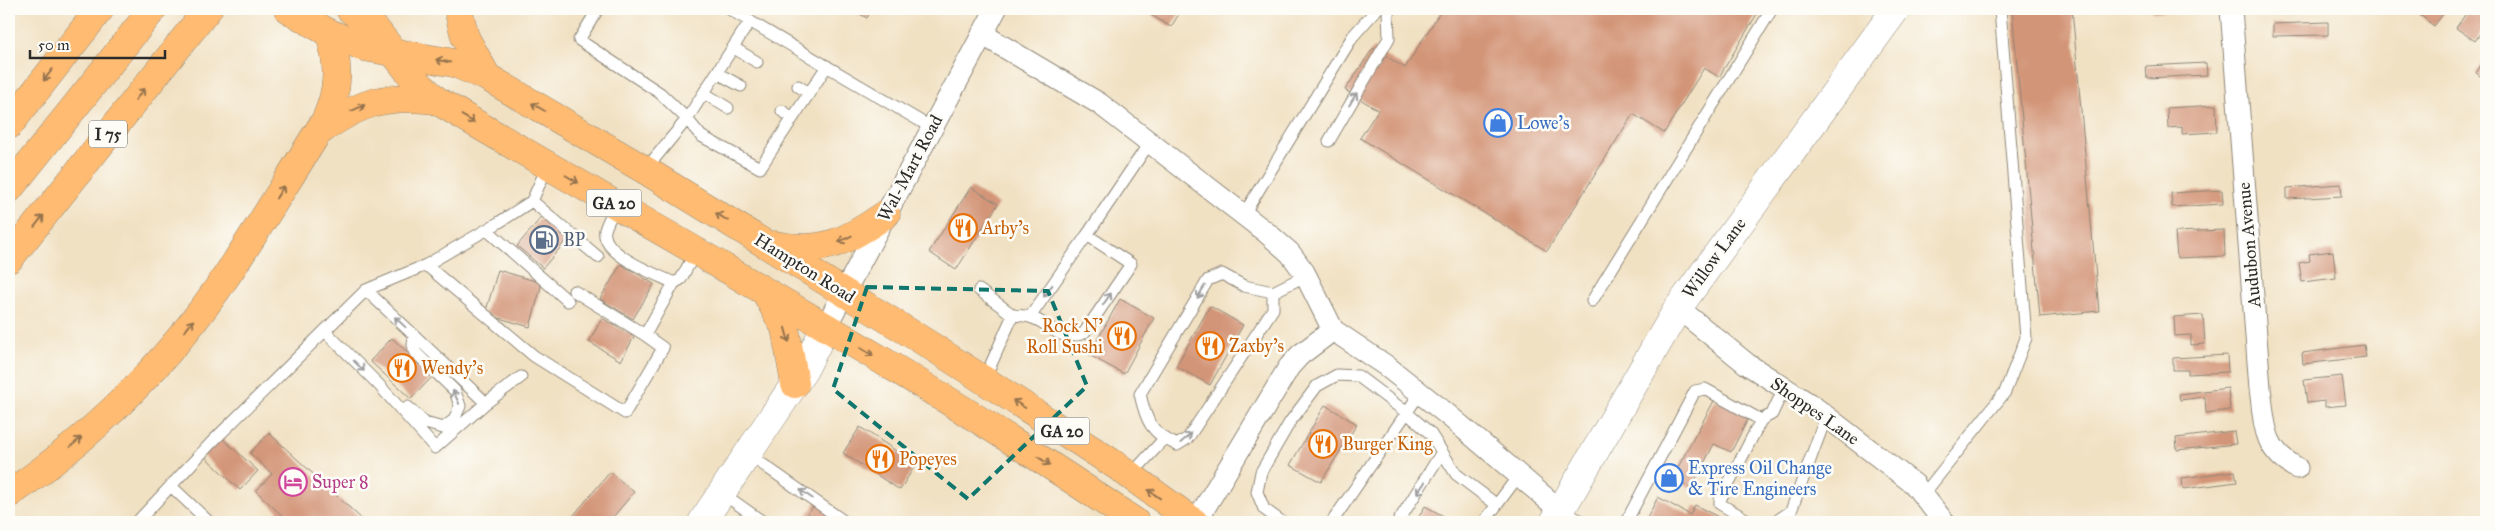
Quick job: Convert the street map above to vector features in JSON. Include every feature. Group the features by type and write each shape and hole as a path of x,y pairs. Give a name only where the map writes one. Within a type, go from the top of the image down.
{"main road":[{"path":"9,125 100,9"},
{"path":"9,189 153,9"},
{"name":"I 75","path":"9,259 208,9"},
{"name":"Hampton Road","path":"288,9 329,33 364,47 454,63 487,77 645,170 844,292 1130,476 1195,522"},
{"name":"GA 20","path":"350,9 376,30 416,81 436,100 696,251 992,428 1135,522"},
{"path":"458,9 465,37 487,77"},
{"path":"9,494 39,474 120,403 183,334 227,276 317,134 331,108 337,80 337,64 329,33"},
{"path":"317,134 348,112 377,100 396,97 436,100"},
{"path":"764,243 802,250 827,246 852,235 886,214"},
{"path":"765,292 785,328 795,384"}],"street":[{"name":"Wal-Mart Road","path":"825,328 996,9"},
{"name":"Willow Lane","path":"1566,518 1678,308 1896,9"},
{"name":"Audubon Avenue","path":"2232,9 2260,388 2266,435 2274,451 2283,460 2297,468"},
{"path":"982,34 1100,104 1244,214 1290,253 1306,276 1333,330 1420,393 1519,475 1566,518"},
{"name":"Shoppes Lane","path":"1678,308 1747,364 1826,417 1914,484 1944,522"},
{"path":"702,522 795,384 825,328"},
{"path":"1195,522 1290,367 1300,355 1333,330"}],"lane":[{"path":"598,9 579,40 660,93 687,119 701,136 760,168 775,136 793,118 827,66"},
{"path":"729,9 932,128"},
{"path":"1244,214 1353,36 1378,9"},
{"path":"1329,141 1389,38 1388,9"},
{"path":"1592,301 1772,9"},
{"path":"1923,495 2005,392 2026,338 2000,9"},
{"path":"645,170 687,119 750,21"},
{"path":"734,48 757,62"},
{"path":"717,73 741,86"},
{"path":"798,86 809,93"},
{"path":"704,93 728,108"},
{"path":"782,111 793,118"},
{"path":"1030,317 1150,142"},
{"path":"137,522 211,442 366,290 426,265 487,230 532,201 548,165"},
{"path":"532,201 598,257"},
{"path":"617,205 605,230 607,242 617,254 674,283"},
{"path":"426,265 534,356 625,413 663,348 645,335 571,296 487,230"},
{"path":"979,290 1013,316 1030,317 1060,334 1073,337 1084,333 1130,264 1087,235"},
{"path":"645,335 674,283 681,279 696,251"},
{"path":"1273,292 1273,309 1188,438 1177,445 1164,439 1150,426 1140,394 1208,280 1222,274 1244,286 1273,292 1306,276"},
{"path":"366,290 486,403"},
{"path":"983,381 1013,316"},
{"path":"325,331 379,385 435,448 486,403 521,377"},
{"path":"379,385 393,392 424,423 443,428 454,420 460,406 455,391 415,352 414,335"},
{"path":"1282,522 1264,509 1257,492 1261,472 1290,422 1317,386 1337,375 1358,376 1407,413 1430,433 1456,474 1497,505"},
{"path":"1751,522 1720,504 1720,500 1761,420 1772,414 1784,388"},
{"path":"1626,522 1695,391 1705,389 1761,420"},
{"path":"1332,522 1420,393"},
{"path":"1776,522 1791,511 1826,417"},
{"path":"1130,476 1164,439"},
{"path":"1398,522 1442,452"},
{"path":"748,454 846,522"},
{"path":"1484,522 1519,475"},
{"path":"171,486 209,522"},
{"path":"722,493 763,522"}],"highlighted area":[{"path":"867,287 1048,291 1087,386 968,499 833,389"}],"building":[{"path":"851,9 872,9 867,18"},
{"path":"1141,9 1182,9 1171,27"},
{"name":"Lowe's","path":"1442,9 1760,9 1719,77 1704,68 1664,133 1633,114 1547,251 1360,138 1378,110 1345,90 1373,48 1405,68"},
{"path":"2012,9 2072,9 2099,311 2040,317"},
{"path":"2152,9 2184,9 2184,10 2152,12"},
{"path":"2417,9 2447,9 2434,26 2415,11"},
{"path":"2469,9 2486,9 2486,25 2475,41 2456,28"},
{"path":"2328,22 2328,35 2273,36 2273,24"},
{"path":"2486,57 2486,80 2476,73"},
{"path":"2206,63 2207,75 2147,78 2146,66"},
{"path":"2216,105 2217,132 2182,134 2182,127 2168,128 2167,108"},
{"path":"2341,184 2342,196 2287,199 2287,188"},
{"name":"Arby's","path":"971,187 998,204 956,270 929,252"},
{"path":"2222,190 2223,204 2172,207 2171,193"},
{"name":"BP","path":"545,213 571,235 543,268 517,246"},
{"path":"2224,230 2225,256 2177,258 2175,232"},
{"path":"2333,251 2336,278 2302,282 2299,263 2310,261 2309,254"},
{"path":"621,264 654,284 633,319 600,299"},
{"path":"498,270 542,283 530,327 485,314"},
{"name":"Rock N' Roll Sushi","path":"1120,299 1154,318 1124,374 1089,355"},
{"name":"Zaxby's","path":"1210,306 1243,325 1210,385 1176,366"},
{"path":"2203,315 2205,344 2191,345 2191,335 2175,336 2174,317"},
{"path":"602,318 634,337 621,361 589,342"},
{"name":"Wendy's","path":"392,338 433,376 411,399 370,361"},
{"path":"2364,345 2366,357 2303,364 2302,353"},
{"path":"2227,355 2228,372 2188,374 2188,370 2173,370 2173,358"},
{"path":"2342,376 2346,405 2325,407 2325,401 2307,403 2304,380"},
{"path":"2228,388 2230,410 2206,413 2205,397 2180,400 2179,394"},
{"path":"1715,399 1749,417 1731,452 1714,444 1691,488 1672,478"},
{"name":"Burger King","path":"1325,405 1357,424 1321,482 1290,465"},
{"name":"Popeyes","path":"860,427 916,464 900,490 843,453"},
{"path":"2234,431 2236,444 2177,450 2176,438"},
{"name":"Super 8","path":"269,433 365,522 289,522 256,491 272,474 250,453"},
{"path":"220,436 258,471 240,490 202,454"},
{"path":"2235,471 2237,482 2183,489 2182,478"},
{"path":"610,472 634,492 609,522 568,522"},
{"path":"1658,497 1690,515 1695,505 1728,522 1645,522"},
{"path":"819,498 839,512 832,522 802,522"},
{"path":"1425,506 1451,520 1450,522 1416,522"}],"place":[{"name":"Lowe's","path":"1498,123"},
{"name":"Arby's","path":"963,228"},
{"name":"BP","path":"544,240"},
{"name":"Rock N' Roll Sushi","path":"1122,336"},
{"name":"Zaxby's","path":"1210,346"},
{"name":"Wendy's","path":"402,368"},
{"name":"Burger King","path":"1323,444"},
{"name":"Popeyes","path":"880,459"},
{"name":"Express Oil Change & Tire Engineers","path":"1669,478"},
{"name":"Super 8","path":"293,482"}]}
